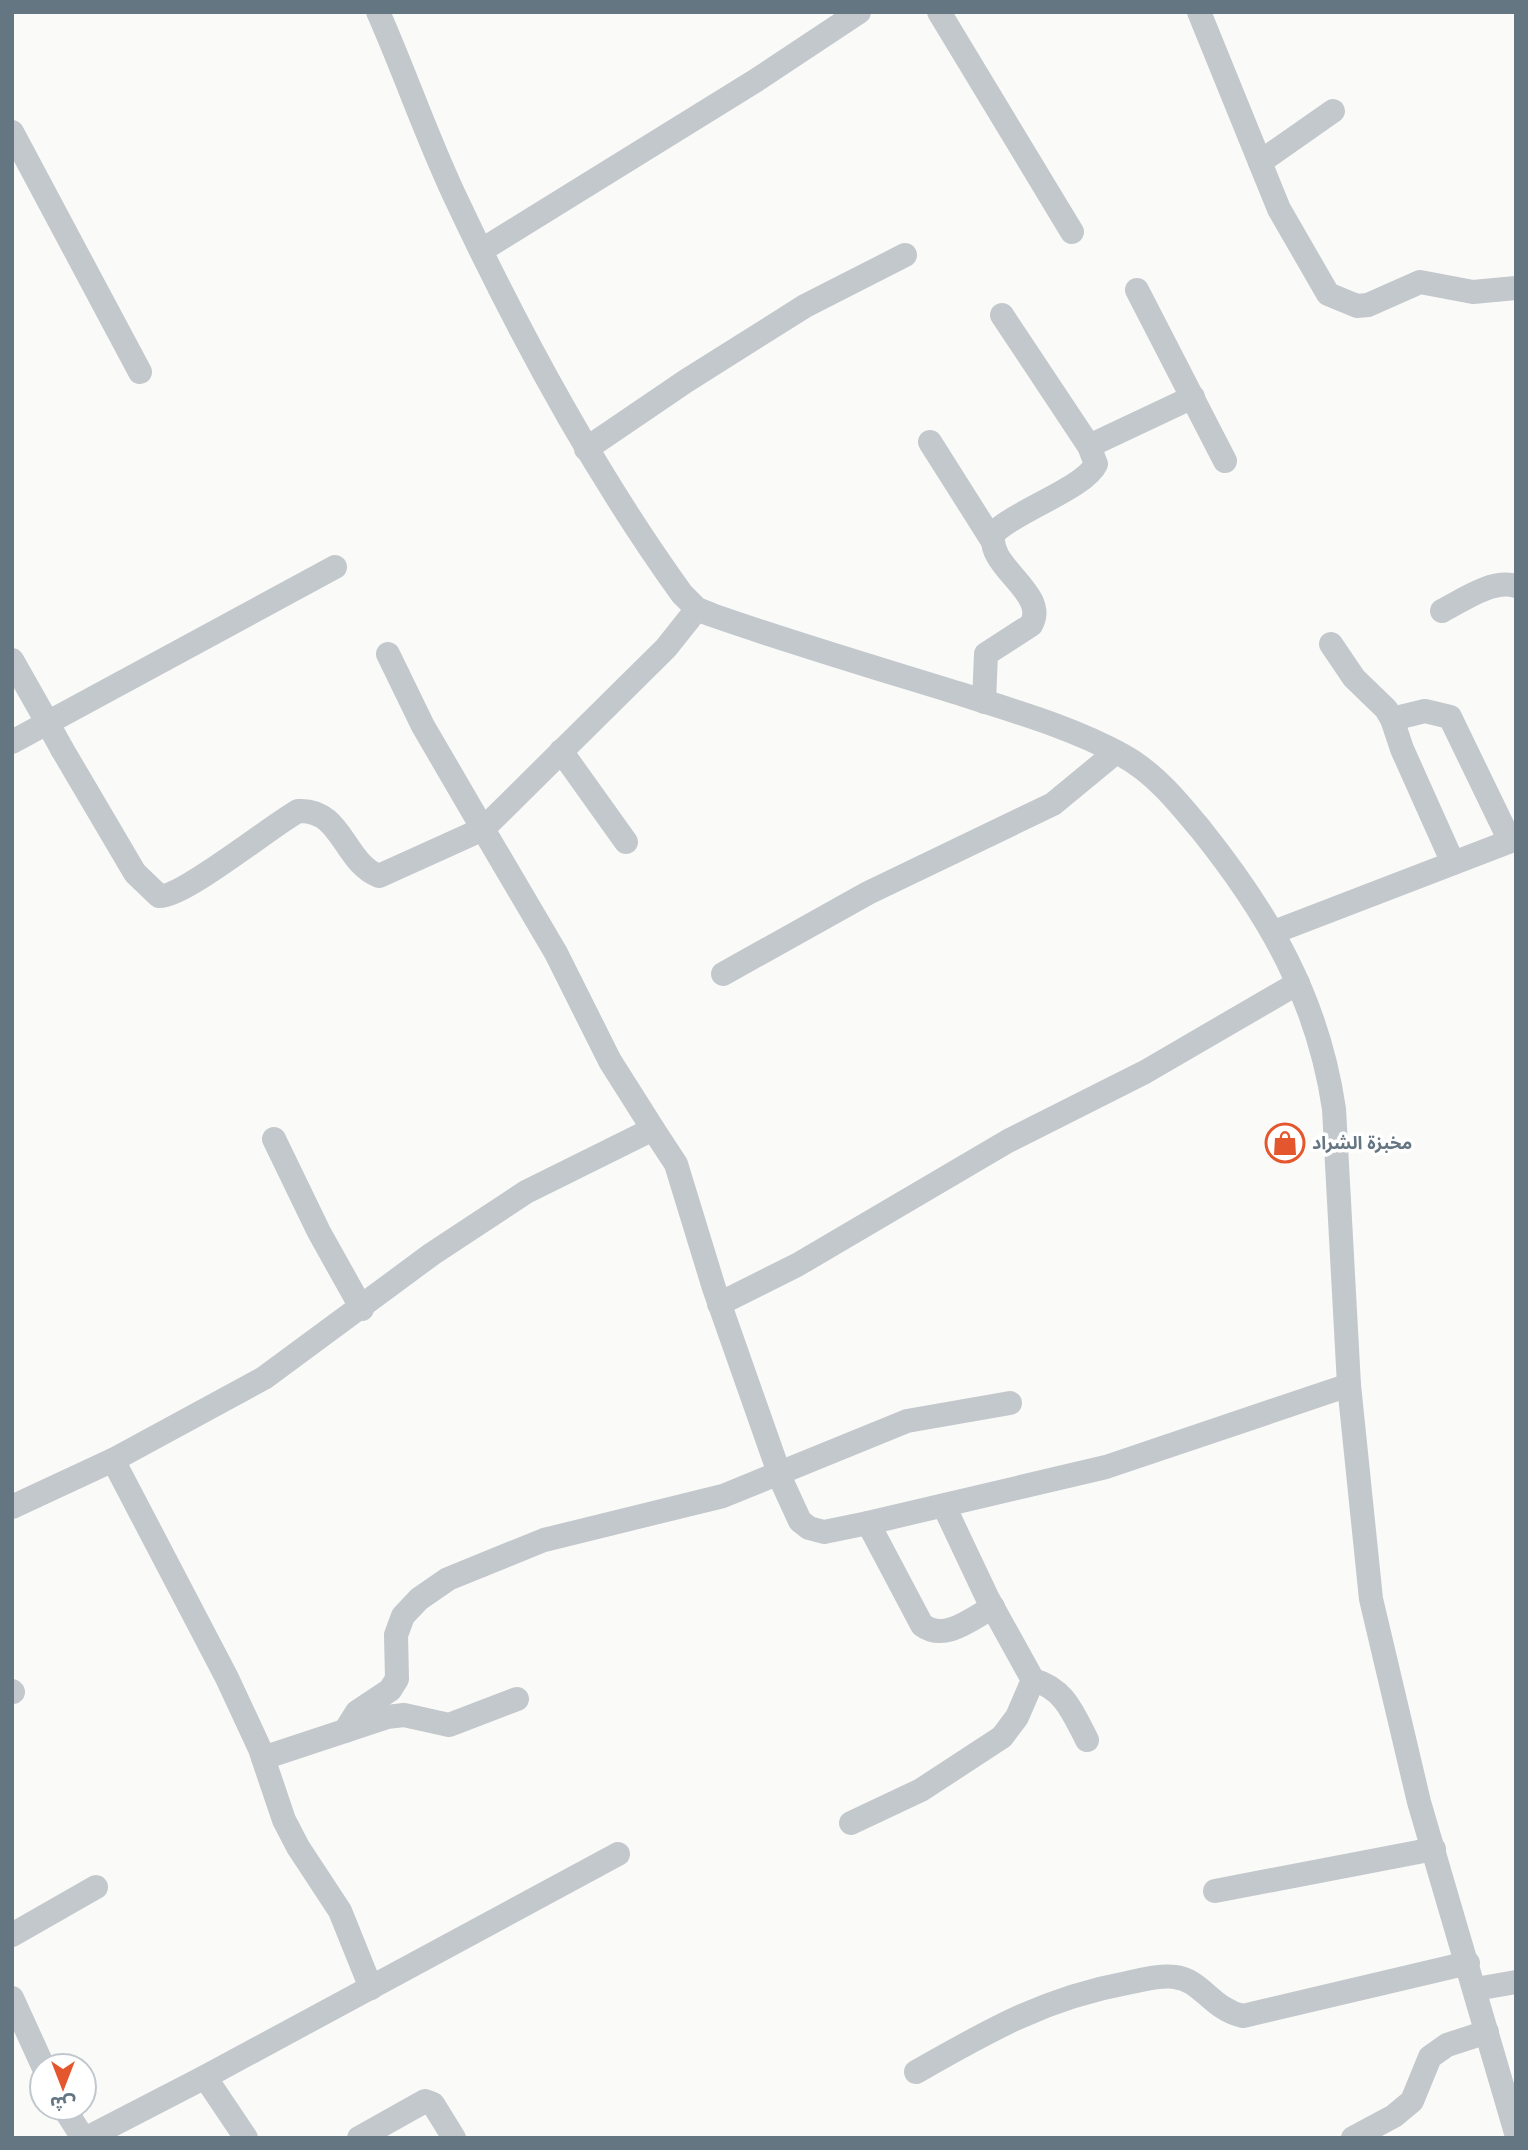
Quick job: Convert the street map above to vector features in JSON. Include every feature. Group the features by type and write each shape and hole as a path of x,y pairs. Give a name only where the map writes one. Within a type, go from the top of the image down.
{"street":[{"path":"377,12 457,203 586,449 660,563 689,602 984,694 1116,752 1147,772 1184,809 1237,875 1274,932 1324,1048 1334,1108 1349,1385 1371,1599 1413,1776 1516,2133"},
{"path":"482,250 755,81 859,12"},
{"path":"939,12 1072,232"},
{"path":"1199,12 1279,209 1328,293 1357,306 1368,305 1420,282 1473,292 1516,288"},
{"path":"1260,162 1332,111"},
{"path":"12,132 140,372"},
{"path":"586,449 686,381 805,306 905,255"},
{"path":"1138,290 1225,461"},
{"path":"992,540 999,528 1093,471 1095,457 1002,315"},
{"path":"1089,446 1193,397"},
{"path":"930,442 1033,604 1035,618 1031,625 986,654 984,694"},
{"path":"12,742 335,567"},
{"path":"1442,611 1480,591 1507,583 1516,586"},
{"path":"12,660 135,873 159,895 165,897 185,887 298,811 320,813 330,821 363,864 379,876 483,829 666,648 689,602"},
{"path":"1331,644 1354,678 1387,709 1453,863"},
{"path":"388,654 423,726 555,953 610,1061 676,1164 719,1304 779,1471 800,1521 809,1528 824,1532 1106,1468 1349,1385"},
{"path":"1274,932 1513,840 1450,717 1426,711 1392,719"},
{"path":"561,751 626,842"},
{"path":"723,974 868,892 1053,804 1116,752"},
{"path":"719,1304 797,1265 1008,1141 1145,1072 1298,983"},
{"path":"12,1507 113,1460 264,1378 362,1309 432,1254 526,1192 653,1129"},
{"path":"274,1139 362,1309"},
{"path":"345,1731 357,1712 390,1690 397,1679 396,1635 403,1616 419,1599 448,1579 544,1541 723,1496 907,1421 944,1412 1010,1404"},
{"path":"113,1460 227,1678 263,1758 284,1819 298,1847 340,1911 372,1988"},
{"path":"944,1506 1032,1680 1048,1684 1059,1692 1087,1740"},
{"path":"868,1523 922,1625 931,1632 945,1633 993,1607"},
{"path":"851,1823 921,1790 1002,1737 1017,1717 1032,1680"},
{"path":"263,1758 345,1731 404,1716 449,1725 517,1699"},
{"path":"1215,1892 1434,1849"},
{"path":"74,2122 85,2138 205,2077 618,1854"},
{"path":"12,1935 96,1887"},
{"path":"916,2072 1028,2011 1098,1988 1174,1977 1200,1989 1215,2005 1243,2016 1468,1963"},
{"path":"1476,1989 1516,1982"},
{"path":"12,1998 37,2052"},
{"path":"1353,2138 1395,2116 1412,2101 1430,2057 1447,2045 1487,2032"},
{"path":"205,2077 246,2138"},
{"path":"359,2138 425,2101 433,2105 454,2138"}],"place":[{"name":"مخبزة الشراد","path":"1285,1143"}]}
